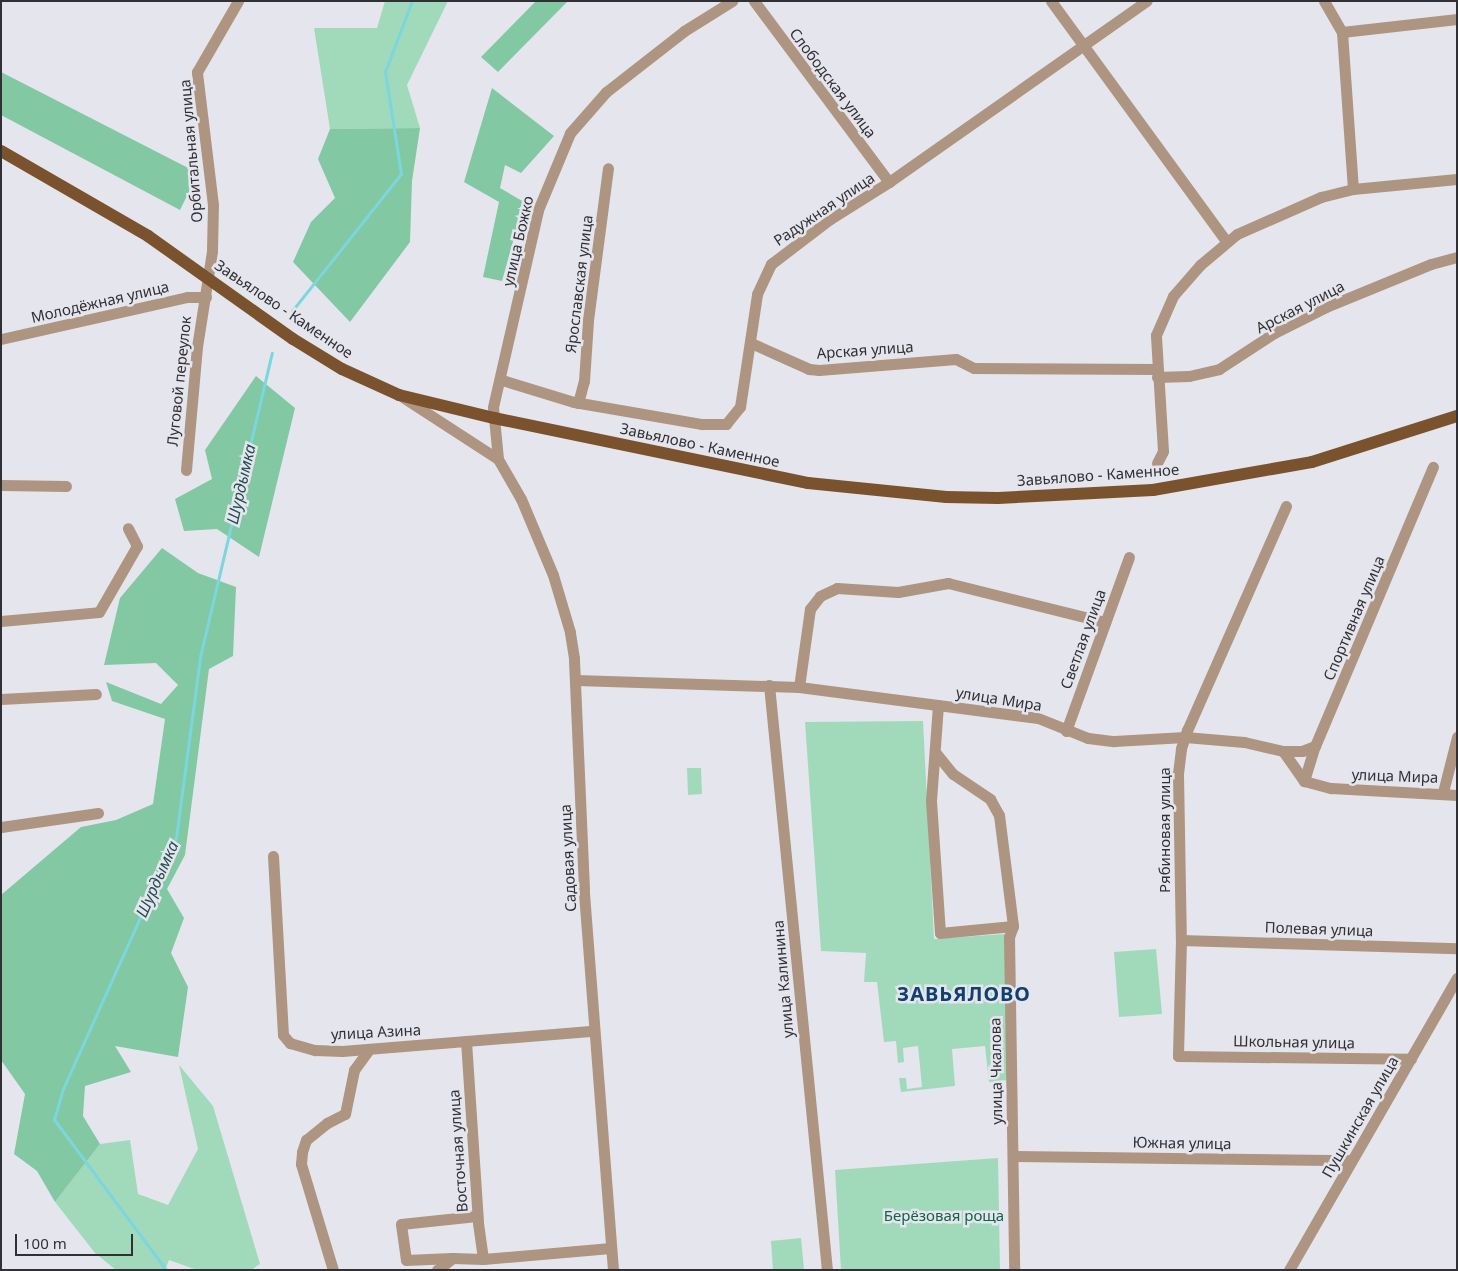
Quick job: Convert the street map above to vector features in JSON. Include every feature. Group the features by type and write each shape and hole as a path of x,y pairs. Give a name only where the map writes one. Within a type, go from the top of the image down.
{"main road":[{"name":"Завьялово - Каменное","path":"1,152 148,236 334,364 399,395 494,418 808,483 946,497 1037,498 1153,490 1264,472 1359,449 1457,416"}],"street":[{"name":"Орбитальная улица","path":"206,296 209,278 213,205 197,72 238,1"},
{"name":"улица Божко","path":"498,459 493,408 502,380 538,210 570,133 606,92 684,31 732,1"},
{"name":"Слободская улица","path":"754,1 889,182"},
{"path":"1051,1 1160,153 1227,242"},
{"name":"Радужная улица","path":"502,380 578,403 702,424 726,424 740,407 757,294 771,264 830,220 889,182 1148,1"},
{"path":"1324,1 1342,32 1353,189"},
{"path":"1342,32 1457,19"},
{"name":"Ярославская улица","path":"578,403 584,381 588,320 608,168"},
{"path":"1157,463 1163,451 1156,335 1165,308 1200,265 1237,234 1321,197 1353,189 1457,178"},
{"name":"Арская улица","path":"751,343 809,369 819,370 956,359 974,368 1157,373 1189,376 1219,369 1239,359 1274,334 1326,307 1431,264 1457,256"},
{"name":"Молодёжная улица","path":"1,340 187,297 206,296"},
{"name":"Луговой переулок","path":"186,470 196,347 206,296"},
{"path":"399,395 498,459"},
{"name":"Садовая улица","path":"498,459 521,499 553,576 570,632 576,680 594,1031 613,1270"},
{"name":"Спортивная улица","path":"1304,781 1315,746 1433,467"},
{"path":"1,485 66,486"},
{"name":"Рябиновая улица","path":"1178,1056 1181,940 1178,774 1185,738 1286,506"},
{"path":"1,621 99,612 137,546 128,528"},
{"name":"Светлая улица","path":"1066,731 1129,557"},
{"path":"799,687 810,610 820,596 837,588 898,592 948,583 1105,622"},
{"name":"улица Мира","path":"576,680 799,687 1038,718 1066,731 1088,738 1114,741 1185,738 1244,742 1283,751 1302,751 1315,746"},
{"name":"улица Калинина","path":"770,685 827,1270"},
{"path":"1,699 96,694"},
{"path":"938,705 931,801 940,934 1013,926"},
{"path":"1443,792 1457,737"},
{"path":"1283,751 1304,781"},
{"name":"улица Чкалова","path":"935,752 953,774 990,800 999,815 1013,926 1009,937 1014,1270"},
{"name":"улица Мира","path":"1304,781 1331,788 1443,792 1457,795"},
{"path":"1,827 98,813"},
{"name":"улица Азина","path":"274,856 283,1035 290,1043 315,1050 369,1049 594,1031"},
{"name":"Полевая улица","path":"1181,940 1457,948"},
{"name":"Пушкинская улица","path":"1289,1270 1457,978"},
{"name":"Восточная улица","path":"466,1041 477,1216 484,1259"},
{"path":"333,1270 301,1164 302,1152 306,1140 327,1123 345,1114 354,1070 369,1049"},
{"name":"Школьная улица","path":"1178,1056 1411,1059"},
{"name":"Южная улица","path":"1013,1156 1351,1160"},
{"path":"477,1216 401,1224 406,1260 484,1259 611,1248"},
{"path":"437,1270 453,1258"}],"green space":[{"path":"385,1 448,1 407,85 420,128 330,129 314,28 377,28"},
{"path":"536,1 568,1 498,72 481,57"},
{"path":"1,72 198,173 180,210 1,115"},
{"path":"492,88 554,136 521,173 505,165 500,188 524,202 502,281 483,277 499,202 464,182"},
{"path":"420,128 412,181 410,242 350,322 293,262 311,222 335,198 318,159 330,129"},
{"path":"256,376 295,408 259,557 217,529 184,531 175,499 212,479 205,450"},
{"path":"162,548 198,573 236,587 233,656 209,669 185,855 167,889 184,918 171,953 188,987 178,1057 115,1046 131,1072 85,1086 83,1116 100,1144 55,1202 37,1171 14,1154 25,1094 1,1060 1,895 81,827 116,820 153,804 165,719 112,701 106,682 161,704 178,685 156,663 104,665 120,598"},
{"path":"923,721 934,939 1005,934 1009,1080 989,1082 985,1046 952,1049 955,1086 901,1092 899,1078 906,1078 907,1089 922,1087 918,1046 903,1048 904,1062 898,1063 896,1041 884,1042 877,982 864,982 866,953 821,951 805,722"},
{"path":"687,768 701,768 702,794 688,795"},
{"path":"1156,949 1162,1014 1119,1017 1114,952"},
{"path":"179,1065 213,1106 260,1264 251,1270 197,1270 169,1260 165,1270 116,1270 95,1253 55,1202 100,1144 130,1140 138,1194 168,1205 198,1149"},
{"name":"Берёзовая роща","path":"998,1158 1000,1270 841,1270 835,1170"},
{"path":"801,1238 804,1270 773,1270 771,1241"}],"waterway":[{"name":"Шурдымка","path":"292,311 401,174 385,72 412,1"},
{"name":"Шурдымка","path":"166,1270 54,1120 63,1089 176,838 200,657 272,353"}],"district":[{"name":"ЗАВЬЯЛОВО","path":"964,993"}]}
